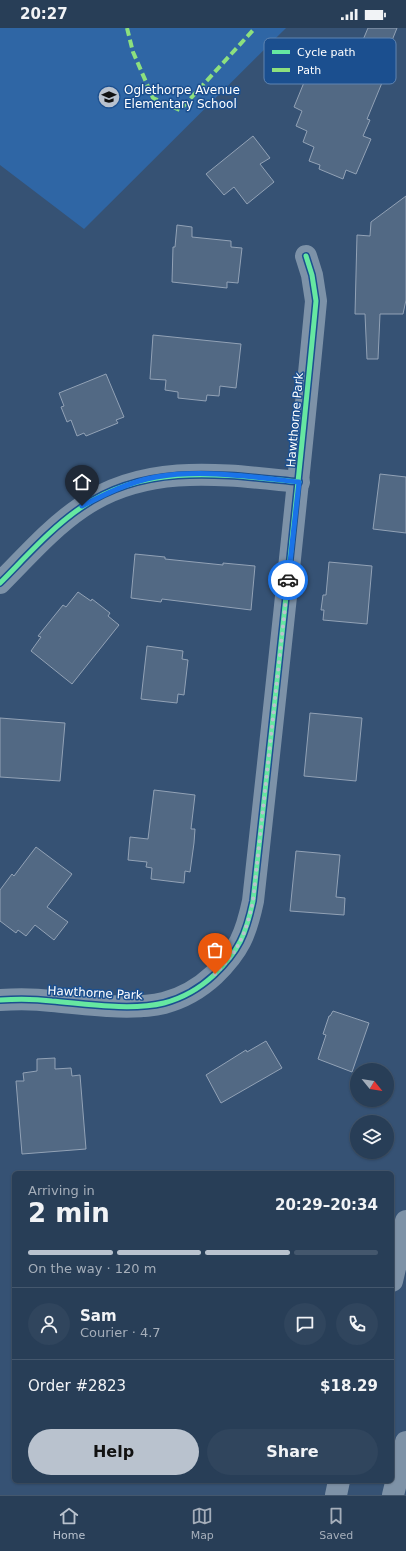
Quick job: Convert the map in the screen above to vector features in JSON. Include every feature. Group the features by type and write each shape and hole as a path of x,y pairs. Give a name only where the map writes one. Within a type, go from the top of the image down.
{"highway":[{"path":"394,1272 406,1221"},
{"path":"393,1495 406,1442"},
{"path":"336,1495 339,1483"}],"street":[{"name":"Hawthorne Park","path":"0,1000 49,1000 109,1006 143,1006 164,1003 185,996 206,982 224,966 237,949 248,926 253,901 299,482 316,301 312,275 306,256"},
{"path":"0,583 54,529 82,506 128,484 155,477 190,474 219,474 299,482"}],"shaded area":[{"name":"Oglethorpe Avenue Elementary School","path":"0,28 286,28 276,38 264,38 264,50 84,229 0,165"}],"building":[{"path":"368,28 397,28 393,38 364,38"},
{"path":"303,84 381,84 367,119 370,120 363,136 371,139 356,174 346,170 343,179 319,169 320,165 309,161 314,147 303,142 307,131 296,126 302,111 294,107"},
{"path":"253,136 270,158 260,164 274,182 247,204 234,187 224,195 206,174"},
{"path":"406,196 406,300 403,314 380,314 378,359 367,359 365,314 355,314 357,235 370,236 371,222"},
{"path":"177,225 192,227 192,237 231,241 231,247 242,248 238,283 227,282 227,288 172,282 173,247 175,247"},
{"path":"153,335 241,344 236,388 220,386 219,396 207,395 206,401 178,398 178,392 165,390 166,380 150,379"},
{"path":"106,374 124,417 116,420 118,423 86,436 84,433 77,436 71,420 67,422 61,407 64,406 59,393"},
{"path":"380,474 406,477 406,533 373,529"},
{"path":"135,554 165,557 165,559 223,565 223,563 255,566 251,610 162,599 161,602 131,598"},
{"path":"329,562 372,566 367,624 323,620 324,610 321,610 323,595 326,595"},
{"path":"78,592 91,601 92,599 110,613 108,616 119,625 72,684 31,651 41,637 38,636 63,605 66,607"},
{"path":"147,646 183,651 182,659 188,660 184,695 178,694 177,703 141,699"},
{"path":"310,713 362,718 356,781 304,776"},
{"path":"0,718 65,723 60,781 0,777"},
{"path":"154,790 195,795 191,829 195,829 194,843 190,872 185,871 184,883 151,879 152,868 146,867 147,862 128,860 130,837 148,839"},
{"path":"36,847 72,874 47,907 68,922 54,940 35,925 26,936 18,930 16,933 0,921 0,890 12,874 14,876"},
{"path":"296,851 340,855 336,897 345,898 344,915 290,911"},
{"path":"333,1011 369,1023 355,1063 350,1063 350,1071 318,1059 326,1035 323,1034"},
{"path":"266,1041 282,1068 221,1103 206,1075 246,1050 247,1052"},
{"path":"55,1058 55,1069 71,1068 72,1076 80,1075 86,1149 22,1154 16,1081 24,1081 23,1073 37,1071 37,1059"}],"marked path":[{"path":"127,28 133,52 153,98 180,110 255,28"}],"cycle path":[{"path":"0,1000 39,1000 123,1007 164,1003 191,992 214,975 230,958 244,933 253,901 294,526 316,301 312,275 306,256"},
{"path":"0,583 39,543 71,515 107,493 133,483 160,477 188,475 215,475 299,482"}],"way so far":[{"path":"215,974 224,966 237,949 248,926 253,901 288,580"}],"place":[{"name":"Oglethorpe Avenue Elementary School","path":"109,97"}],"route":[{"path":"82,506 128,484 155,477 184,474 219,474 299,482 288,580"}]}
